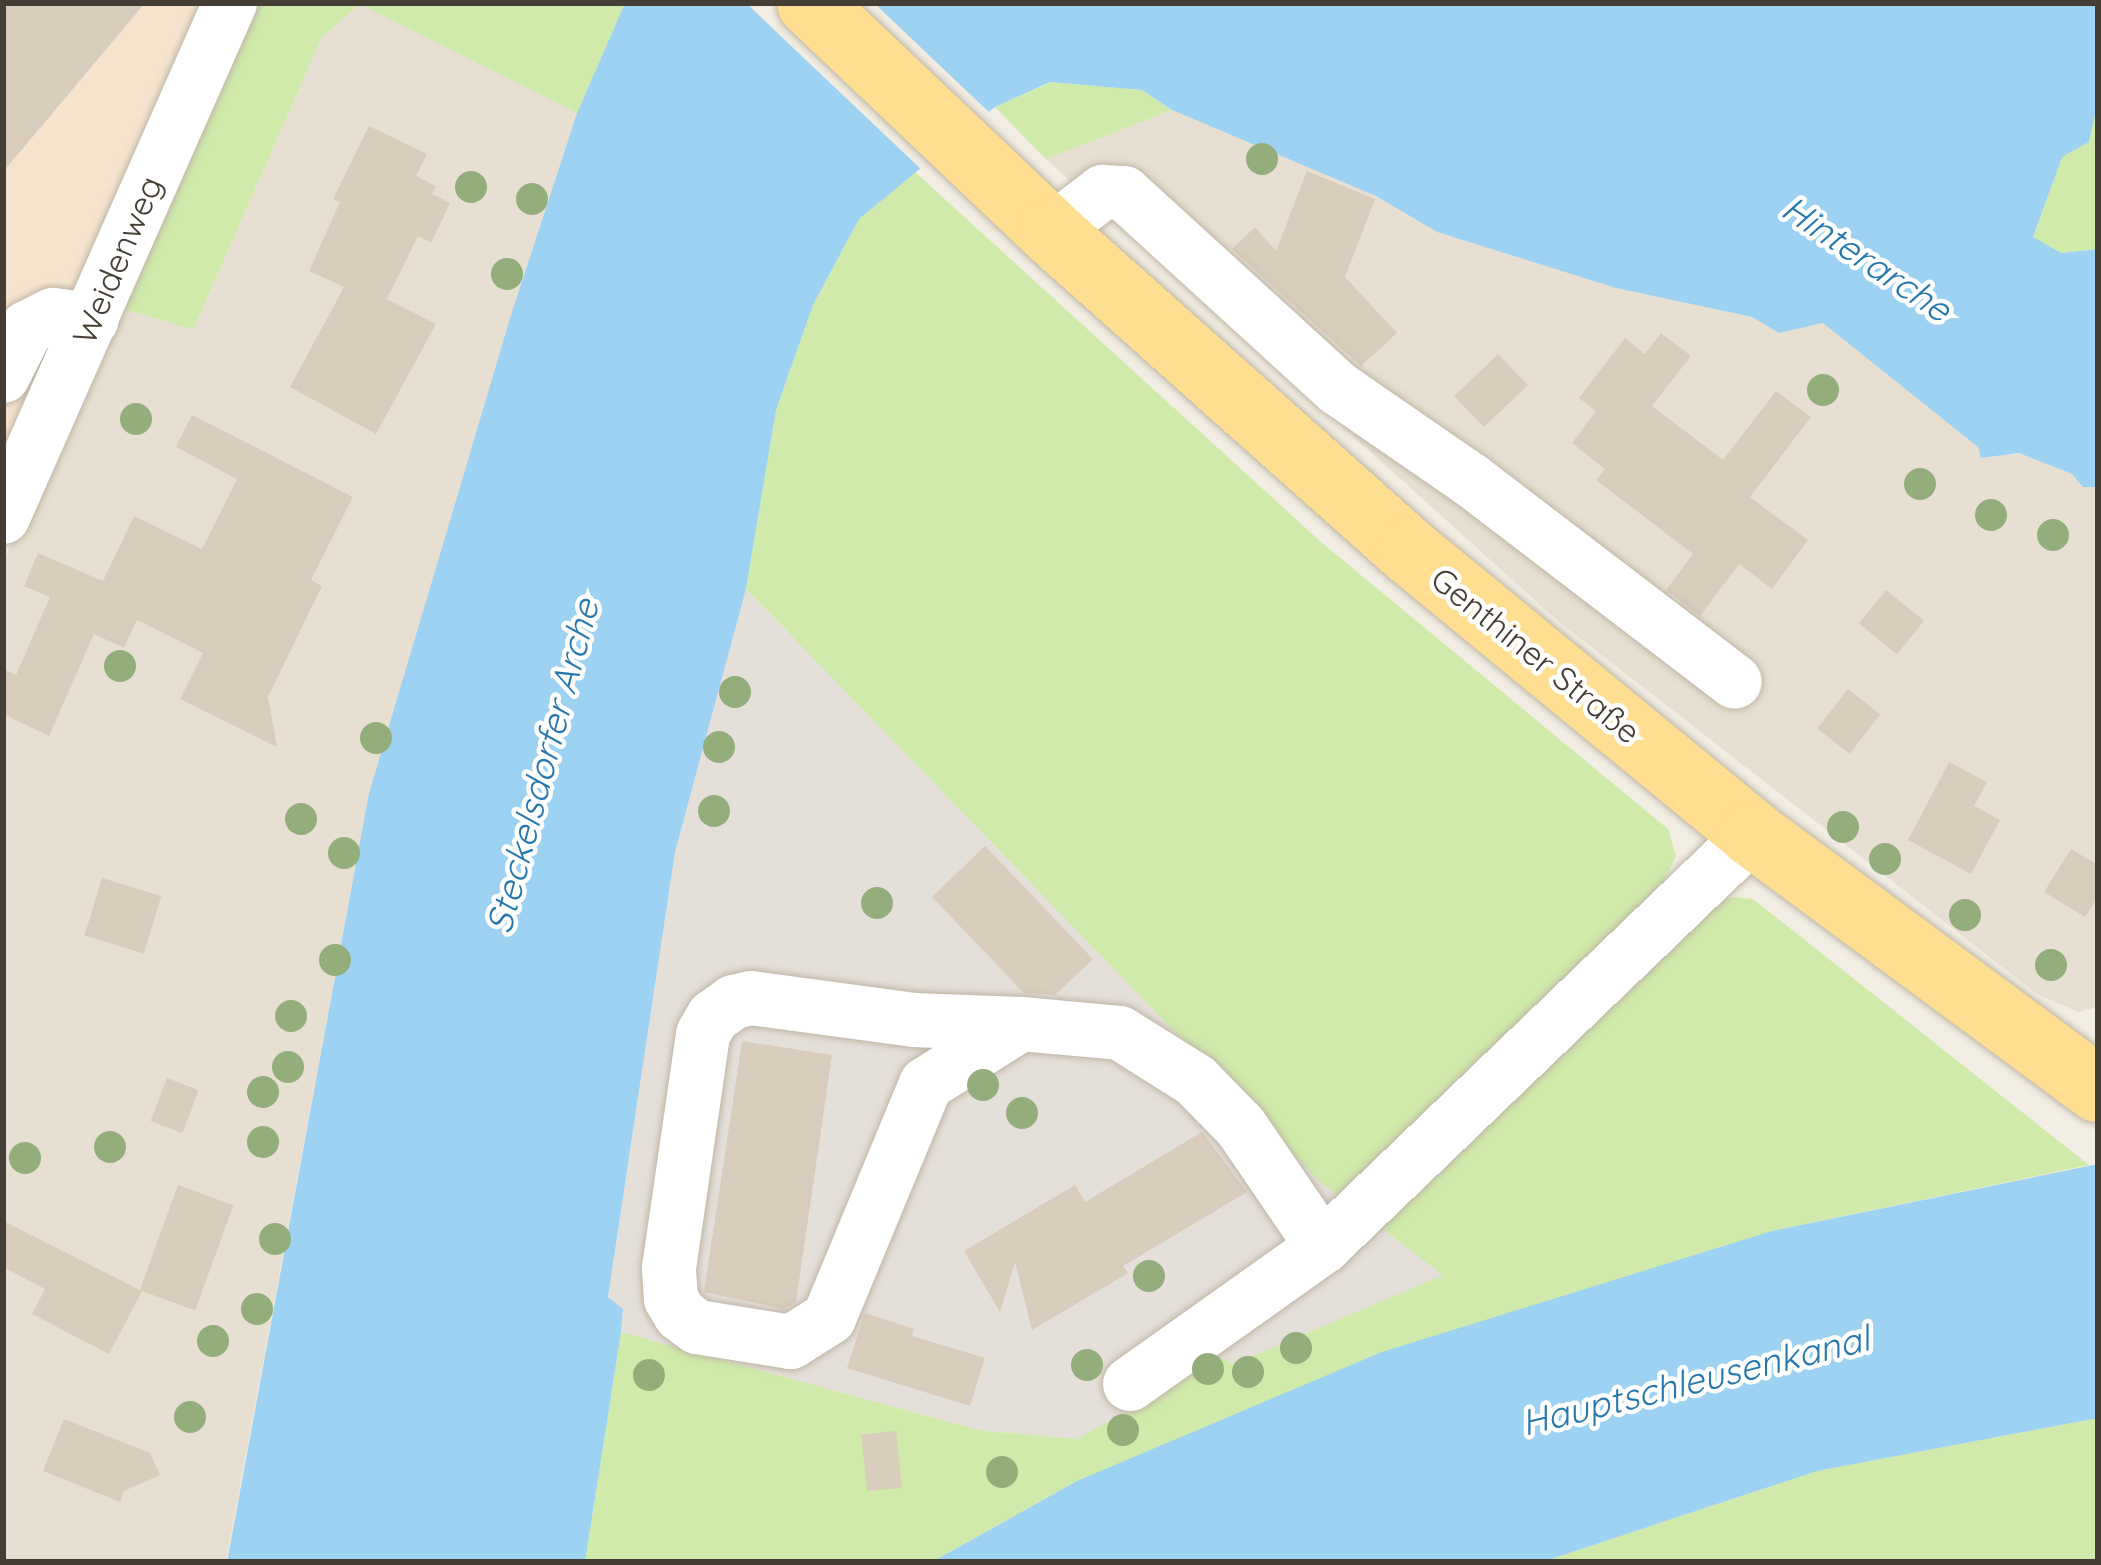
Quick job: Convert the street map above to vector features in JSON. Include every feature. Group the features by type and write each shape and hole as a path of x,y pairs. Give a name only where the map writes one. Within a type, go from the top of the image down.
{"main road":[{"name":"Genthiner Straße","path":"810,3 1051,232 1409,551 1754,834 2087,1072"}],"street":[{"name":"Weidenweg","path":"3,517 230,3"},
{"path":"1051,232 1103,192 1124,194 1339,388 1471,480 1735,682"},
{"path":"3,376 27,328 53,315 92,320"},
{"path":"1130,1384 1323,1247 1754,834"},
{"path":"1022,1024 926,1084 830,1318 791,1342 697,1327 680,1314 671,1299 669,1268 703,1034 713,1017 734,1002 752,998 913,1020 1022,1024 1120,1033 1195,1080 1241,1127 1323,1247"}],"shaded area":[{"path":"3,3 210,3 3,468"},
{"path":"360,3 577,113 511,315 369,793 226,1562 3,1562 3,562 119,307 193,330 322,37"},
{"path":"1172,110 1376,196 1437,232 1616,288 1752,317 1779,333 1823,323 1978,447 1981,458 2019,453 2072,474 2083,487 2098,487 2098,1007 2078,1012 2037,994 1558,621 1046,159"},
{"path":"746,589 1320,1182 1444,1275 1234,1364 1222,1358 1078,1439 978,1430 621,1332 623,1309 608,1297 675,852"}],"green space":[{"path":"257,3 625,3 577,113 360,4 322,37 193,330 119,307"},
{"path":"1051,82 1142,90 1172,110 1046,159 995,107"},
{"path":"2098,102 2098,249 2061,253 2033,238 2062,156 2089,142"},
{"path":"915,172 1321,542 1668,829 1676,856 1646,919 1735,897 1753,899 2089,1165 1772,1231 1077,1481 932,1562 585,1562 621,1332 978,1430 1077,1439 1222,1358 1234,1364 1443,1275 1320,1182 746,589 776,410 813,305 859,219"},
{"path":"2098,1418 2098,1562 1542,1562 1817,1471"}],"water":[{"path":"625,3 2098,3 2098,102 2089,142 2062,157 2033,237 2061,253 2098,249 2098,487 2083,487 2072,474 2019,453 1981,458 1978,447 1823,323 1779,333 1752,317 1616,288 1437,232 1376,196 1172,110 1142,90 1050,82 995,107 859,219 813,305 776,410 746,589 675,852 608,1297 623,1309 585,1562 227,1562 369,793 511,315 577,113"},
{"name":"Hauptschleusenkanal","path":"2098,1164 2098,1418 1817,1471 1542,1562 932,1562 1077,1481 1382,1352 1772,1231"}],"pier":[{"path":"746,3 874,3 993,116 924,172"}],"building":[{"path":"3,3 145,3 3,172"},
{"path":"369,126 427,154 416,176 436,186 432,194 450,203 431,243 418,236 387,299 436,324 376,434 290,387 344,287 309,271 340,202 333,199"},
{"path":"1307,171 1375,199 1345,277 1397,333 1361,366 1232,249 1255,227 1276,251"},
{"path":"1661,333 1691,356 1652,406 1723,460 1776,391 1811,417 1750,497 1808,540 1772,589 1739,564 1700,616 1666,590 1693,554 1596,480 1605,469 1572,443 1596,411 1579,398 1625,338 1645,354"},
{"path":"1498,354 1528,385 1484,427 1454,396"},
{"path":"192,415 353,497 311,580 322,586 268,697 277,747 180,699 203,653 137,620 124,648 94,634 49,736 3,714 3,669 16,675 50,597 24,586 38,553 103,581 134,516 202,549 237,479 176,447"},
{"path":"1886,590 1924,621 1897,654 1859,623"},
{"path":"1848,689 1880,714 1850,754 1817,728"},
{"path":"1949,762 1987,782 1974,806 2000,820 1971,874 1908,840"},
{"path":"985,846 1093,959 1055,995 1024,993 932,897"},
{"path":"2071,849 2098,865 2098,896 2085,917 2044,892"},
{"path":"102,878 161,896 144,954 84,935"},
{"path":"742,1041 832,1055 796,1302 784,1309 704,1292"},
{"path":"167,1078 199,1090 182,1133 151,1121"},
{"path":"1202,1132 1247,1192 1123,1266 1128,1273 1032,1330 1015,1262 1000,1312 964,1251 1075,1185 1085,1202"},
{"path":"178,1185 233,1205 195,1310 140,1290"},
{"path":"3,1221 142,1291 109,1354 32,1314 45,1289 3,1267"},
{"path":"865,1313 914,1329 912,1336 985,1358 970,1406 847,1368"},
{"path":"64,1419 150,1453 160,1475 124,1491 120,1502 43,1471"},
{"path":"896,1431 902,1488 867,1491 861,1435"}],"water label":[{"name":"Hinterarche","path":"1867,258"},
{"name":"Steckelsdorfer Arche","path":"542,766"}]}
